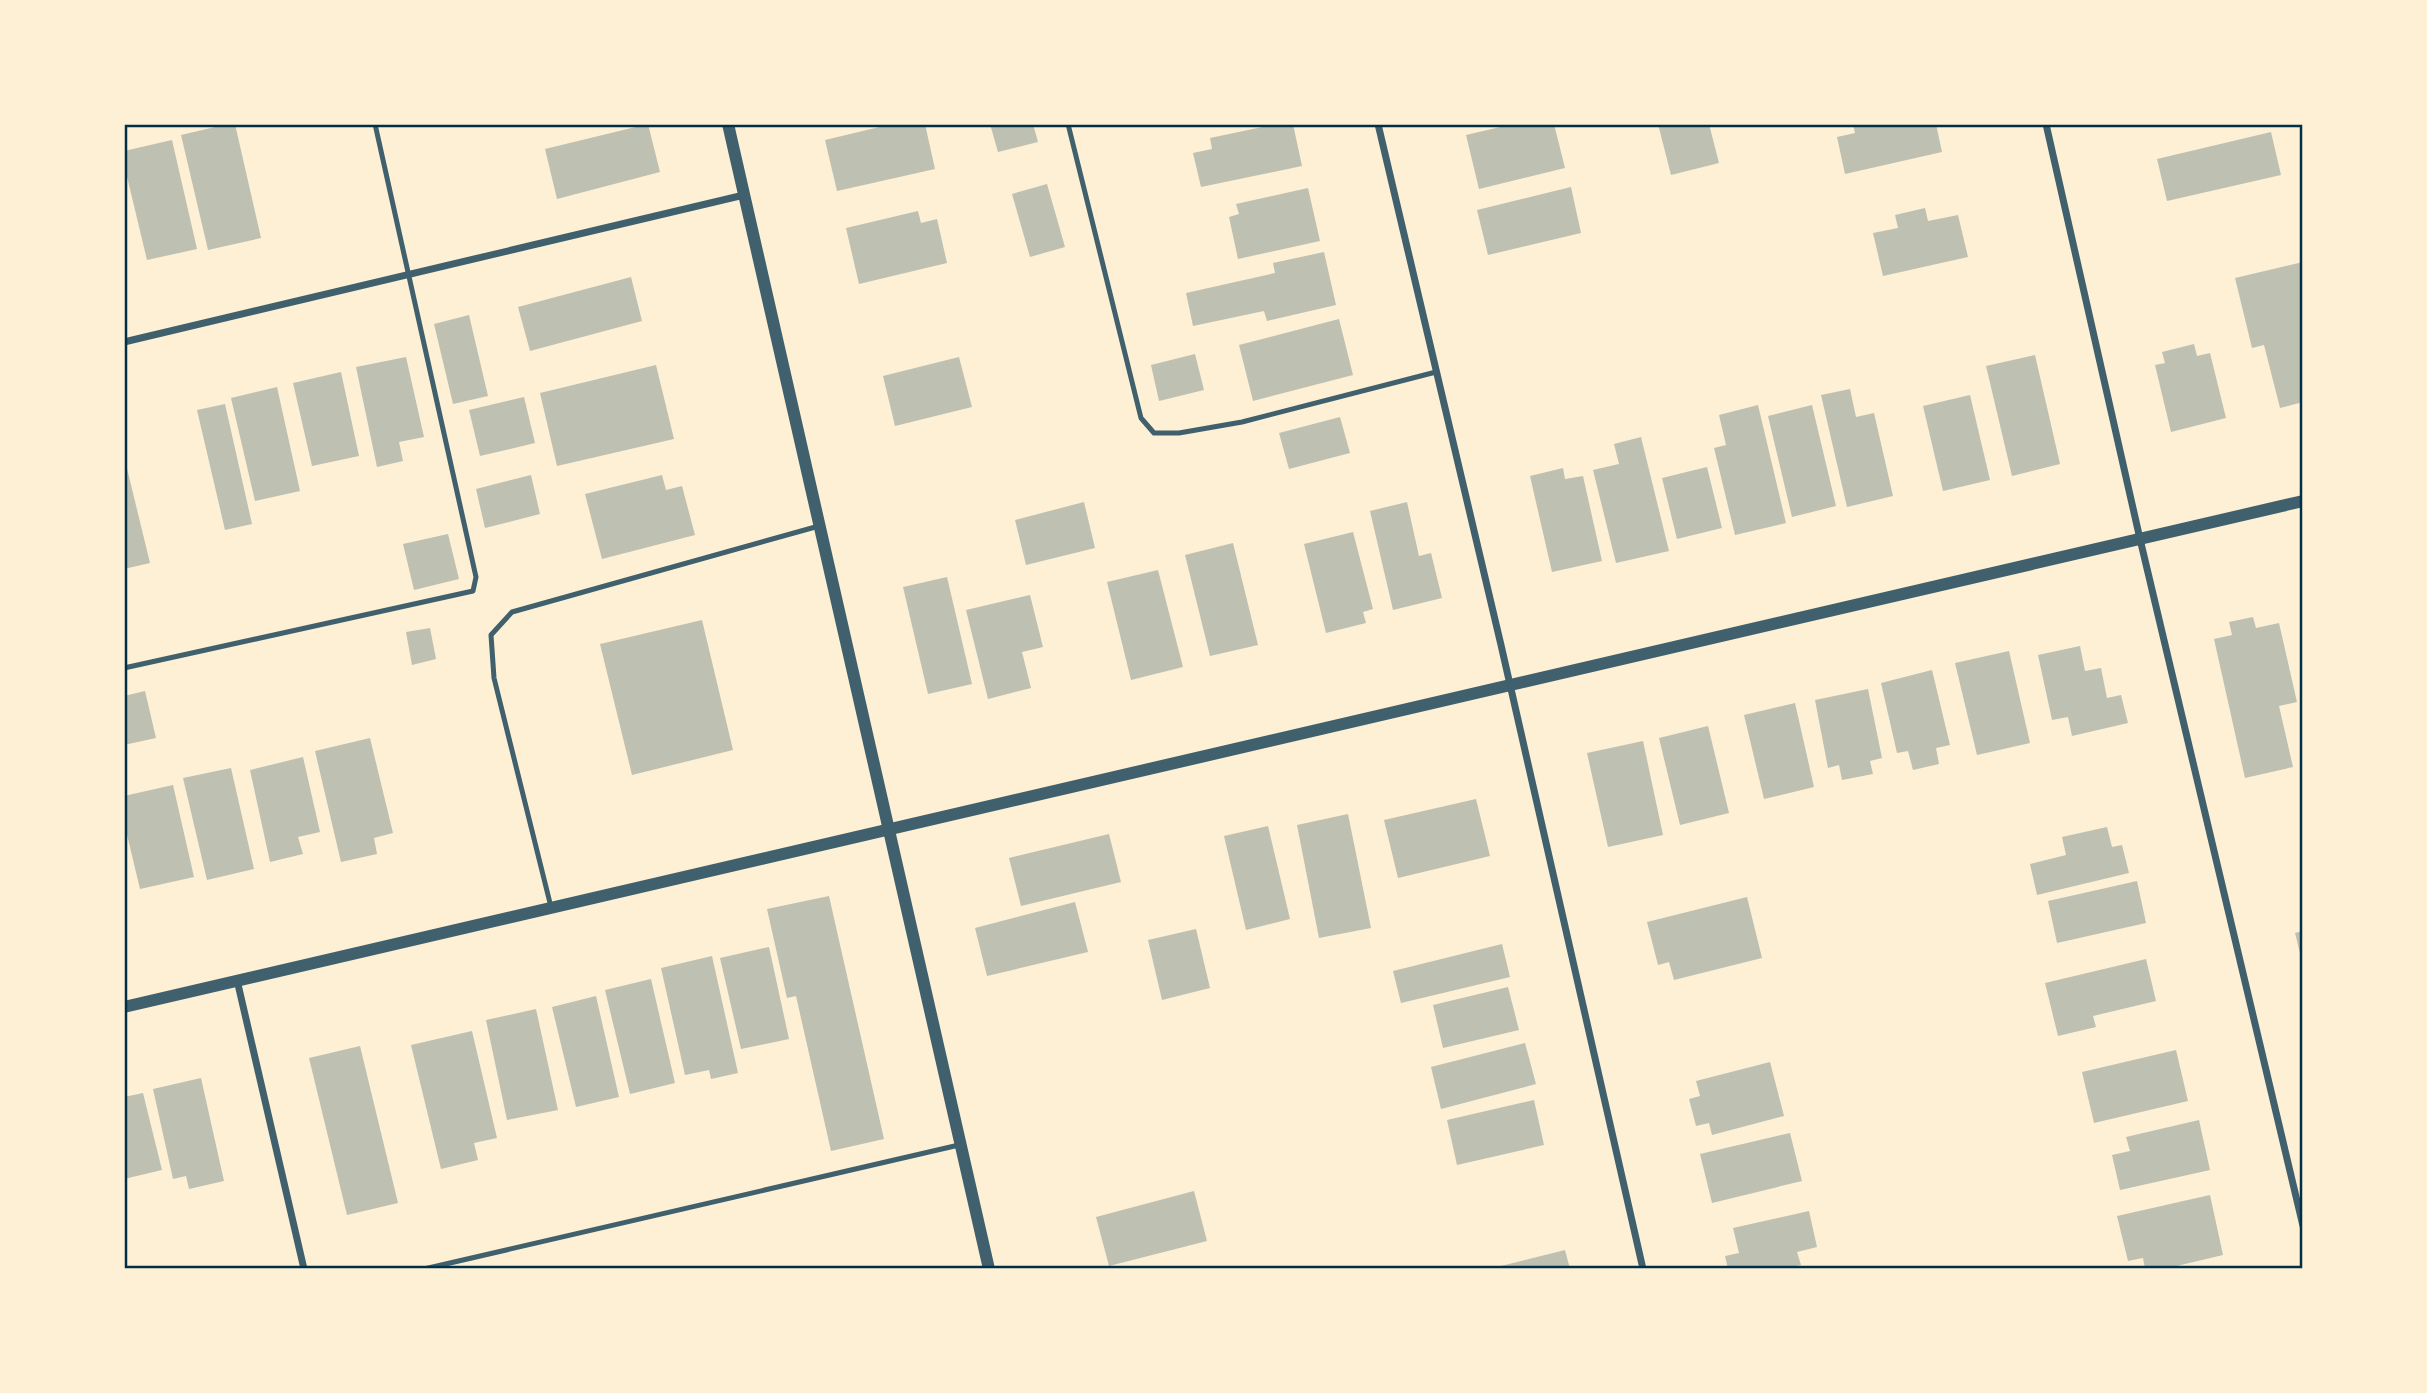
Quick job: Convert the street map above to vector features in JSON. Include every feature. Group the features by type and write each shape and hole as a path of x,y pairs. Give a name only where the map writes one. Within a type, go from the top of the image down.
{"street":[{"path":"728,124 989,1269"},
{"path":"1378,124 1510,683 1643,1269"},
{"path":"2046,124 2140,539 2303,1226"},
{"path":"124,342 744,195"},
{"path":"124,1007 1510,683 2303,502"},
{"path":"237,980 304,1269"}],"lane":[{"path":"124,668 473,590 476,577 374,124"},
{"path":"1068,124 1141,418 1154,433 1179,433 1241,422 1436,372"},
{"path":"551,907 494,678 491,635 512,612 819,526"},
{"path":"424,1269 961,1144"}],"building":[{"path":"235,124 261,238 208,250 181,135"},
{"path":"648,124 660,172 557,199 545,149"},
{"path":"892,124 925,124 935,169 837,191 825,140"},
{"path":"990,124 1033,124 1038,142 998,152"},
{"path":"1277,124 1293,124 1302,166 1201,187 1193,153 1212,149 1210,138"},
{"path":"1513,124 1554,124 1565,168 1479,189 1466,135"},
{"path":"1658,124 1709,124 1719,163 1671,175"},
{"path":"1853,124 1936,124 1942,152 1845,174 1837,137 1855,133"},
{"path":"2271,132 2281,175 2167,201 2157,159"},
{"path":"172,140 197,249 147,260 124,164 124,151"},
{"path":"1047,184 1065,247 1030,257 1012,194"},
{"path":"1571,187 1581,233 1488,255 1477,210"},
{"path":"1308,188 1320,241 1238,259 1229,217 1239,214 1236,204"},
{"path":"1925,208 1928,221 1958,215 1968,257 1883,276 1873,233 1898,228 1895,215"},
{"path":"918,211 921,223 937,219 947,263 859,284 846,228"},
{"path":"1324,252 1336,305 1267,321 1264,311 1193,326 1186,293 1275,273 1273,263"},
{"path":"2303,262 2303,402 2280,408 2264,345 2252,348 2235,278"},
{"path":"631,277 642,321 530,351 518,307"},
{"path":"469,315 488,396 453,404 434,324"},
{"path":"1339,319 1353,375 1253,401 1239,345"},
{"path":"2194,344 2197,356 2210,353 2226,418 2171,432 2155,365 2165,363 2162,352"},
{"path":"1195,354 1204,390 1159,401 1151,365"},
{"path":"2035,355 2060,464 2012,476 1986,366"},
{"path":"406,357 424,437 399,442 403,461 377,467 356,367"},
{"path":"959,357 972,407 895,426 883,376"},
{"path":"656,365 674,439 557,466 540,393"},
{"path":"341,372 359,456 312,466 293,383"},
{"path":"277,387 300,491 255,501 231,398"},
{"path":"1850,389 1856,417 1874,413 1893,496 1847,507 1821,395"},
{"path":"1970,395 1990,480 1943,491 1923,406"},
{"path":"524,397 535,443 480,456 469,410"},
{"path":"225,404 252,524 225,530 197,410"},
{"path":"1758,405 1786,523 1735,535 1714,448 1726,445 1719,415"},
{"path":"1812,405 1836,506 1792,517 1768,416"},
{"path":"1340,417 1350,453 1289,469 1279,433"},
{"path":"1641,437 1669,551 1616,563 1593,470 1619,464 1614,444"},
{"path":"124,456 150,563 124,569"},
{"path":"1707,467 1722,528 1677,539 1662,478"},
{"path":"1563,468 1565,479 1583,476 1602,561 1552,572 1530,476"},
{"path":"531,475 540,514 485,528 476,489"},
{"path":"662,475 666,490 682,486 695,535 602,559 585,494"},
{"path":"1084,502 1095,548 1026,565 1015,520"},
{"path":"1407,502 1419,556 1431,553 1442,598 1393,610 1370,511"},
{"path":"1353,532 1373,609 1363,612 1366,623 1326,633 1304,544"},
{"path":"448,534 459,579 414,590 403,544"},
{"path":"1233,543 1258,645 1210,656 1185,555"},
{"path":"1158,570 1183,667 1131,680 1107,582"},
{"path":"947,577 972,684 928,694 903,587"},
{"path":"1030,595 1043,647 1022,652 1031,688 988,699 966,610"},
{"path":"2253,617 2256,628 2279,623 2297,702 2279,706 2293,767 2245,778 2214,639 2232,635 2229,622"},
{"path":"702,620 733,750 632,775 600,644"},
{"path":"430,628 436,659 412,665 406,632"},
{"path":"2080,646 2085,671 2101,668 2107,698 2121,695 2128,723 2072,736 2068,717 2052,720 2038,655"},
{"path":"2009,651 2030,743 1977,755 1955,663"},
{"path":"1932,670 1950,745 1936,748 1939,764 1913,770 1908,751 1897,753 1881,683"},
{"path":"1868,689 1882,758 1870,761 1873,774 1842,780 1839,765 1828,768 1815,700"},
{"path":"145,691 156,738 124,745 124,696"},
{"path":"1795,703 1814,787 1764,799 1744,715"},
{"path":"1708,726 1729,813 1680,825 1659,738"},
{"path":"370,738 393,833 374,838 377,854 341,862 315,751"},
{"path":"1643,741 1663,835 1608,847 1587,753"},
{"path":"303,757 320,832 298,837 303,854 270,862 250,770"},
{"path":"231,768 254,869 207,880 183,778"},
{"path":"173,785 194,877 140,889 124,822 124,796"},
{"path":"1476,799 1490,856 1398,878 1384,820"},
{"path":"1348,814 1371,928 1319,938 1297,825"},
{"path":"1268,826 1290,919 1246,930 1224,836"},
{"path":"2107,827 2112,847 2122,845 2129,873 2037,895 2030,864 2066,855 2062,837"},
{"path":"1109,834 1121,882 1021,906 1009,858"},
{"path":"2137,881 2146,923 2057,943 2048,901"},
{"path":"829,896 884,1139 831,1151 796,996 787,998 767,909"},
{"path":"1747,897 1762,958 1674,980 1669,962 1658,965 1647,922"},
{"path":"1075,902 1088,952 987,976 975,928"},
{"path":"1196,929 1210,988 1162,1000 1148,940"},
{"path":"2303,931 2303,961 2302,961 2295,933"},
{"path":"1502,944 1510,977 1401,1003 1393,971"},
{"path":"769,947 789,1039 741,1049 720,958"},
{"path":"712,956 738,1073 711,1079 709,1070 685,1075 661,968"},
{"path":"2146,959 2156,1001 2093,1016 2096,1027 2058,1036 2045,983"},
{"path":"651,979 675,1083 630,1094 605,990"},
{"path":"1508,987 1519,1030 1443,1048 1433,1005"},
{"path":"596,996 619,1097 576,1107 552,1007"},
{"path":"536,1009 558,1110 507,1120 486,1020"},
{"path":"472,1031 497,1138 474,1143 478,1160 441,1169 411,1045"},
{"path":"1525,1043 1536,1084 1441,1109 1431,1067"},
{"path":"360,1046 398,1203 347,1215 309,1058"},
{"path":"2176,1050 2188,1101 2094,1123 2082,1072"},
{"path":"1770,1062 1784,1116 1712,1135 1709,1123 1696,1126 1689,1099 1700,1096 1696,1081"},
{"path":"201,1078 224,1181 189,1189 186,1176 173,1179 153,1089"},
{"path":"143,1093 162,1170 124,1179 124,1097"},
{"path":"1534,1100 1544,1145 1457,1165 1447,1120"},
{"path":"2199,1120 2210,1170 2120,1190 2112,1155 2130,1151 2126,1137"},
{"path":"1790,1133 1802,1181 1712,1203 1700,1154"},
{"path":"1194,1191 1207,1241 1109,1266 1096,1217"},
{"path":"2210,1195 2223,1255 2164,1269 2145,1269 2143,1258 2128,1261 2117,1216"},
{"path":"1809,1211 1817,1247 1797,1252 1801,1265 1784,1269 1728,1269 1725,1256 1739,1253 1733,1228"},
{"path":"1565,1250 1570,1269 1493,1269 1493,1268"}]}
